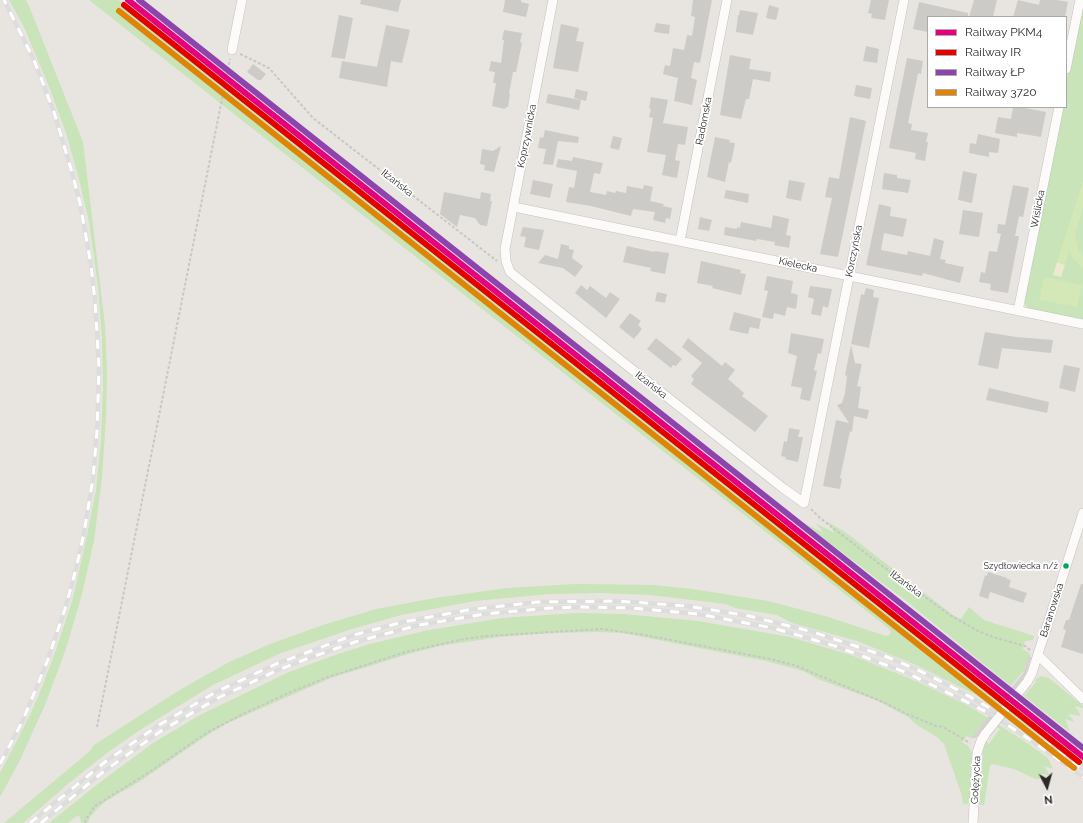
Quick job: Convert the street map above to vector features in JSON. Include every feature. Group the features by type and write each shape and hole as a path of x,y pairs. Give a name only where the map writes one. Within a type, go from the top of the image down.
{"street":[{"path":"232,50 242,0"},
{"name":"Koprzywnicka","path":"510,272 506,261 505,249 553,0"},
{"name":"Radomska","path":"680,241 727,0"},
{"name":"Korczyńska","path":"804,503 904,0"},
{"path":"1067,64 1080,0"},
{"name":"Wiślicka","path":"1018,310 1058,108"},
{"name":"Kielecka","path":"514,207 1083,324"},
{"name":"Iłżańska","path":"510,272 629,368 804,503"},
{"name":"Baranowska","path":"1027,682 1032,673 1038,655 1083,513"},
{"path":"1038,655 1083,699"},
{"name":"Gołężycka","path":"973,823 979,746 986,733 1027,682"}],"path":[{"name":"Iłżańska","path":"232,50 269,68 313,118 510,272"},
{"path":"97,727 232,50"},
{"name":"Iłżańska","path":"804,503 820,518 950,615 978,631 992,637 1025,646 1038,655"},
{"path":"85,823 95,806 208,732 286,694 325,678 406,652 464,639 487,636 602,629 646,635 770,659 794,665 883,702 907,714 936,726 943,727 979,746"}],"green space":[{"path":"9,0 26,0 83,142 105,325 107,373 106,419 102,477 94,541 82,594 66,649 45,705 20,760 0,797 0,773 30,715 40,692 73,598 96,490 101,440 103,386 102,339 98,287 89,222 79,179 66,133 48,84 24,27"},
{"path":"89,0 119,0 229,86 334,173 487,292 949,658 981,680 1083,761 1083,766 1026,726 976,695 916,665 857,641 792,623 777,615 735,608 725,604 650,595 600,593 550,594 475,601 401,615 352,629 281,653 213,685 143,728 111,750 69,783 23,823 4,823 90,751 94,745 178,691 229,662 270,644 323,625 376,609 435,598 507,588 575,584 654,585 692,589 768,601 825,616 886,636 891,632 888,628"},
{"path":"1083,0 1083,320 1030,309 1024,301 1061,108 1067,108 1067,78"},
{"path":"1083,181 1083,208 1075,237 1078,249 1083,257 1083,268 1075,261 1069,251 1065,265 1057,262"},
{"path":"1044,277 1082,285 1077,307 1039,300"},
{"path":"826,521 845,532 953,615 961,619 969,607 984,620 1034,636 1033,640 1025,641 1023,649 1029,653 1025,669 1011,686 905,600 802,522 824,533 815,523 835,533"},
{"path":"575,613 624,614 698,621 790,637 851,655 909,678 967,705 1023,740 1048,758 1053,769 1044,766 1050,775 1039,774 1043,779 1036,779 1014,769 992,764 990,765 984,806 981,804 979,806 983,749 986,741 989,744 1000,729 987,719 971,738 967,736 962,742 968,746 972,753 970,805 968,802 967,805 965,803 963,805 962,796 944,744 937,737 917,725 908,717 878,701 820,680 803,671 766,661 622,633 552,633 499,637 440,646 331,678 228,723 203,738 139,782 106,801 90,817 88,823 81,823 80,817 78,816 68,823 49,823 99,783 153,743 200,715 289,672 370,644 424,631 502,618"},
{"path":"1041,676 1049,678 1083,706 1083,708 1075,706 1081,716 1068,714 1075,722 1065,719 1070,732 1024,696 1036,682 1035,680"}],"sand":[{"path":"1057,262 1065,265 1061,277 1053,275"}],"shaded area":[{"path":"1029,653 1031,658 1025,677 976,738 971,738 1024,672 1022,671 1025,669"}],"building":[{"path":"361,0 401,0 398,12 360,4"},
{"path":"505,0 521,0 521,2 529,4 526,17 503,12"},
{"path":"693,0 712,0 700,63 694,62 691,78 697,80 692,105 674,101 678,78 663,74 665,65 670,66 673,48 684,50 687,35 692,36 695,17 691,16"},
{"path":"871,0 889,0 885,20 871,18 872,14 868,13"},
{"path":"974,0 997,0 993,16 969,16"},
{"path":"1018,0 1039,5 1040,0 1057,0 1068,2 1065,16 1013,16"},
{"path":"919,2 968,13 968,16 927,16 927,32 913,29"},
{"path":"769,5 779,8 776,20 766,18"},
{"path":"740,10 758,13 753,35 736,32"},
{"path":"339,15 353,18 345,59 331,57"},
{"path":"656,23 670,25 669,34 654,32"},
{"path":"561,24 579,28 576,41 584,42 578,72 553,68"},
{"path":"386,25 410,30 402,63 391,61 387,87 339,78 342,61 377,67"},
{"path":"504,30 522,33 520,42 522,43 516,72 513,72 508,107 505,109 492,106 496,83 493,83 495,72 489,71 491,61 501,63"},
{"path":"866,46 879,49 877,63 863,61"},
{"path":"730,55 751,59 749,69 771,72 770,82 753,79 749,99 746,99 741,119 720,115"},
{"path":"907,58 923,61 921,74 918,73 908,123 912,124 911,130 928,133 925,161 915,159 916,153 889,148"},
{"path":"253,64 266,74 261,80 258,80 247,72"},
{"path":"856,85 872,88 870,99 854,96"},
{"path":"576,89 588,92 586,101 574,98"},
{"path":"548,94 581,100 579,110 546,103"},
{"path":"651,97 668,100 663,123 688,127 685,145 678,144 675,160 680,161 677,178 662,175 666,155 647,152 653,118 649,117"},
{"path":"1013,108 1025,108 1046,112 1041,137 1017,133 1017,137 995,133 998,117 1011,119"},
{"path":"850,117 866,121 838,257 820,254 832,198 825,197 829,177 839,179"},
{"path":"545,130 579,137 578,143 558,141 553,165 543,164 546,149 538,148 540,137 543,138"},
{"path":"978,134 1000,139 998,153 989,152 989,157 969,153 970,143 976,144"},
{"path":"613,136 622,138 619,150 610,148"},
{"path":"715,137 730,140 729,142 735,143 725,182 707,177"},
{"path":"501,146 494,172 484,170 485,165 480,164 482,149 493,151"},
{"path":"573,157 603,163 600,174 594,173 590,192 606,195 607,191 626,193 627,186 643,189 644,185 653,187 650,201 664,204 663,206 672,208 670,219 666,218 665,223 653,220 655,212 633,209 631,216 591,206 566,202 569,187 574,188 577,171 556,167 558,159 572,161"},
{"path":"963,171 977,174 972,203 958,200"},
{"path":"884,173 897,175 897,178 911,180 908,193 882,189"},
{"path":"533,180 553,184 550,198 530,194"},
{"path":"789,180 805,183 801,201 786,198"},
{"path":"1013,185 1029,188 1023,217 1019,216 1015,236 1019,236 1008,293 990,290 991,284 979,282 981,272 985,273 989,251 997,252 1001,234 997,233 998,224 1005,225"},
{"path":"726,190 749,194 748,203 724,198"},
{"path":"444,192 480,199 481,192 491,194 490,201 492,201 487,226 480,225 475,218 460,215 457,227 440,214"},
{"path":"879,204 891,207 890,216 907,219 903,237 884,233 881,250 907,255 908,251 930,256 934,238 944,241 940,259 946,260 945,263 964,267 960,283 923,273 922,276 866,265"},
{"path":"963,210 983,213 979,237 959,234"},
{"path":"773,215 789,219 786,235 791,236 789,248 774,245 775,242 757,239 756,241 724,235 725,227 737,229 737,227 740,228 741,222 771,228"},
{"path":"700,217 712,220 709,231 698,229"},
{"path":"523,227 544,230 539,250 524,247 526,237 520,236"},
{"path":"561,244 569,246 569,249 574,250 572,258 583,266 575,277 563,268 538,263 545,255 558,259"},
{"path":"627,246 654,252 669,253 665,274 650,271 651,268 623,262"},
{"path":"701,261 741,270 740,273 746,274 741,295 712,288 713,286 697,283"},
{"path":"767,276 793,281 791,293 798,295 796,309 787,307 785,316 774,313 773,319 762,317 768,291 764,290"},
{"path":"581,285 587,290 590,286 606,298 610,292 620,299 606,318 575,293"},
{"path":"810,286 832,289 828,308 823,306 821,316 811,314 814,299 808,297"},
{"path":"866,288 874,290 873,297 879,298 869,348 851,344 861,294 864,295"},
{"path":"657,292 667,294 665,303 655,301"},
{"path":"734,312 761,319 759,329 750,327 748,334 729,330"},
{"path":"630,313 641,321 638,325 642,329 634,339 619,327"},
{"path":"985,332 1016,337 1053,340 1051,353 1002,348 998,369 978,365"},
{"path":"791,333 824,339 821,354 818,353 814,370 817,371 810,401 800,399 802,388 791,386 797,356 788,353"},
{"path":"656,338 682,359 676,366 673,365 671,368 647,349"},
{"path":"688,338 722,366 725,362 735,370 728,379 744,393 742,396 768,416 755,432 691,384 694,379 691,376 702,363 682,347"},
{"path":"851,345 855,363 862,364 857,386 861,387 858,408 869,410 867,419 854,416 852,432 850,431 840,478 842,479 840,489 823,486 836,420 849,423 837,405 842,403 845,393 847,376 845,375"},
{"path":"1064,365 1080,368 1075,392 1059,388"},
{"path":"989,388 1049,402 1047,413 986,400"},
{"path":"789,428 800,430 798,437 803,437 798,462 785,459 786,457 781,456 784,441 787,442"},
{"path":"988,572 1011,580 1009,587 1027,593 1023,603 990,592 988,599 979,596 985,575 987,576"},
{"path":"1081,584 1083,584 1083,654 1061,647 1066,630 1063,629 1066,620 1069,620"}],"railway":[{"path":"0,764 23,720 47,662 65,609 76,569 84,533 93,478 97,431 99,368 95,301 91,265 80,203 54,112 34,60 4,0"},
{"path":"30,823 105,762 159,725 216,692 276,664 354,635 403,622 468,610 537,602 617,601 687,606 749,616 813,632 882,655 916,669 954,688 1013,721 1083,769"},
{"path":"41,823 103,772 161,731 218,698 278,670 355,642 419,625 484,614 550,608 632,608 698,614 773,628 835,646 905,672 994,716 1083,777"}],"rail line":[{"name":"PKM4","path":"128,0 1083,757"},
{"name":"ŁP","path":"139,0 1083,748"},
{"name":"IR","path":"124,5 1079,762"},
{"name":"3720","path":"119,11 1074,768"}],"place":[{"name":"Szydłowiecka n/ż","path":"1066,566"}]}
